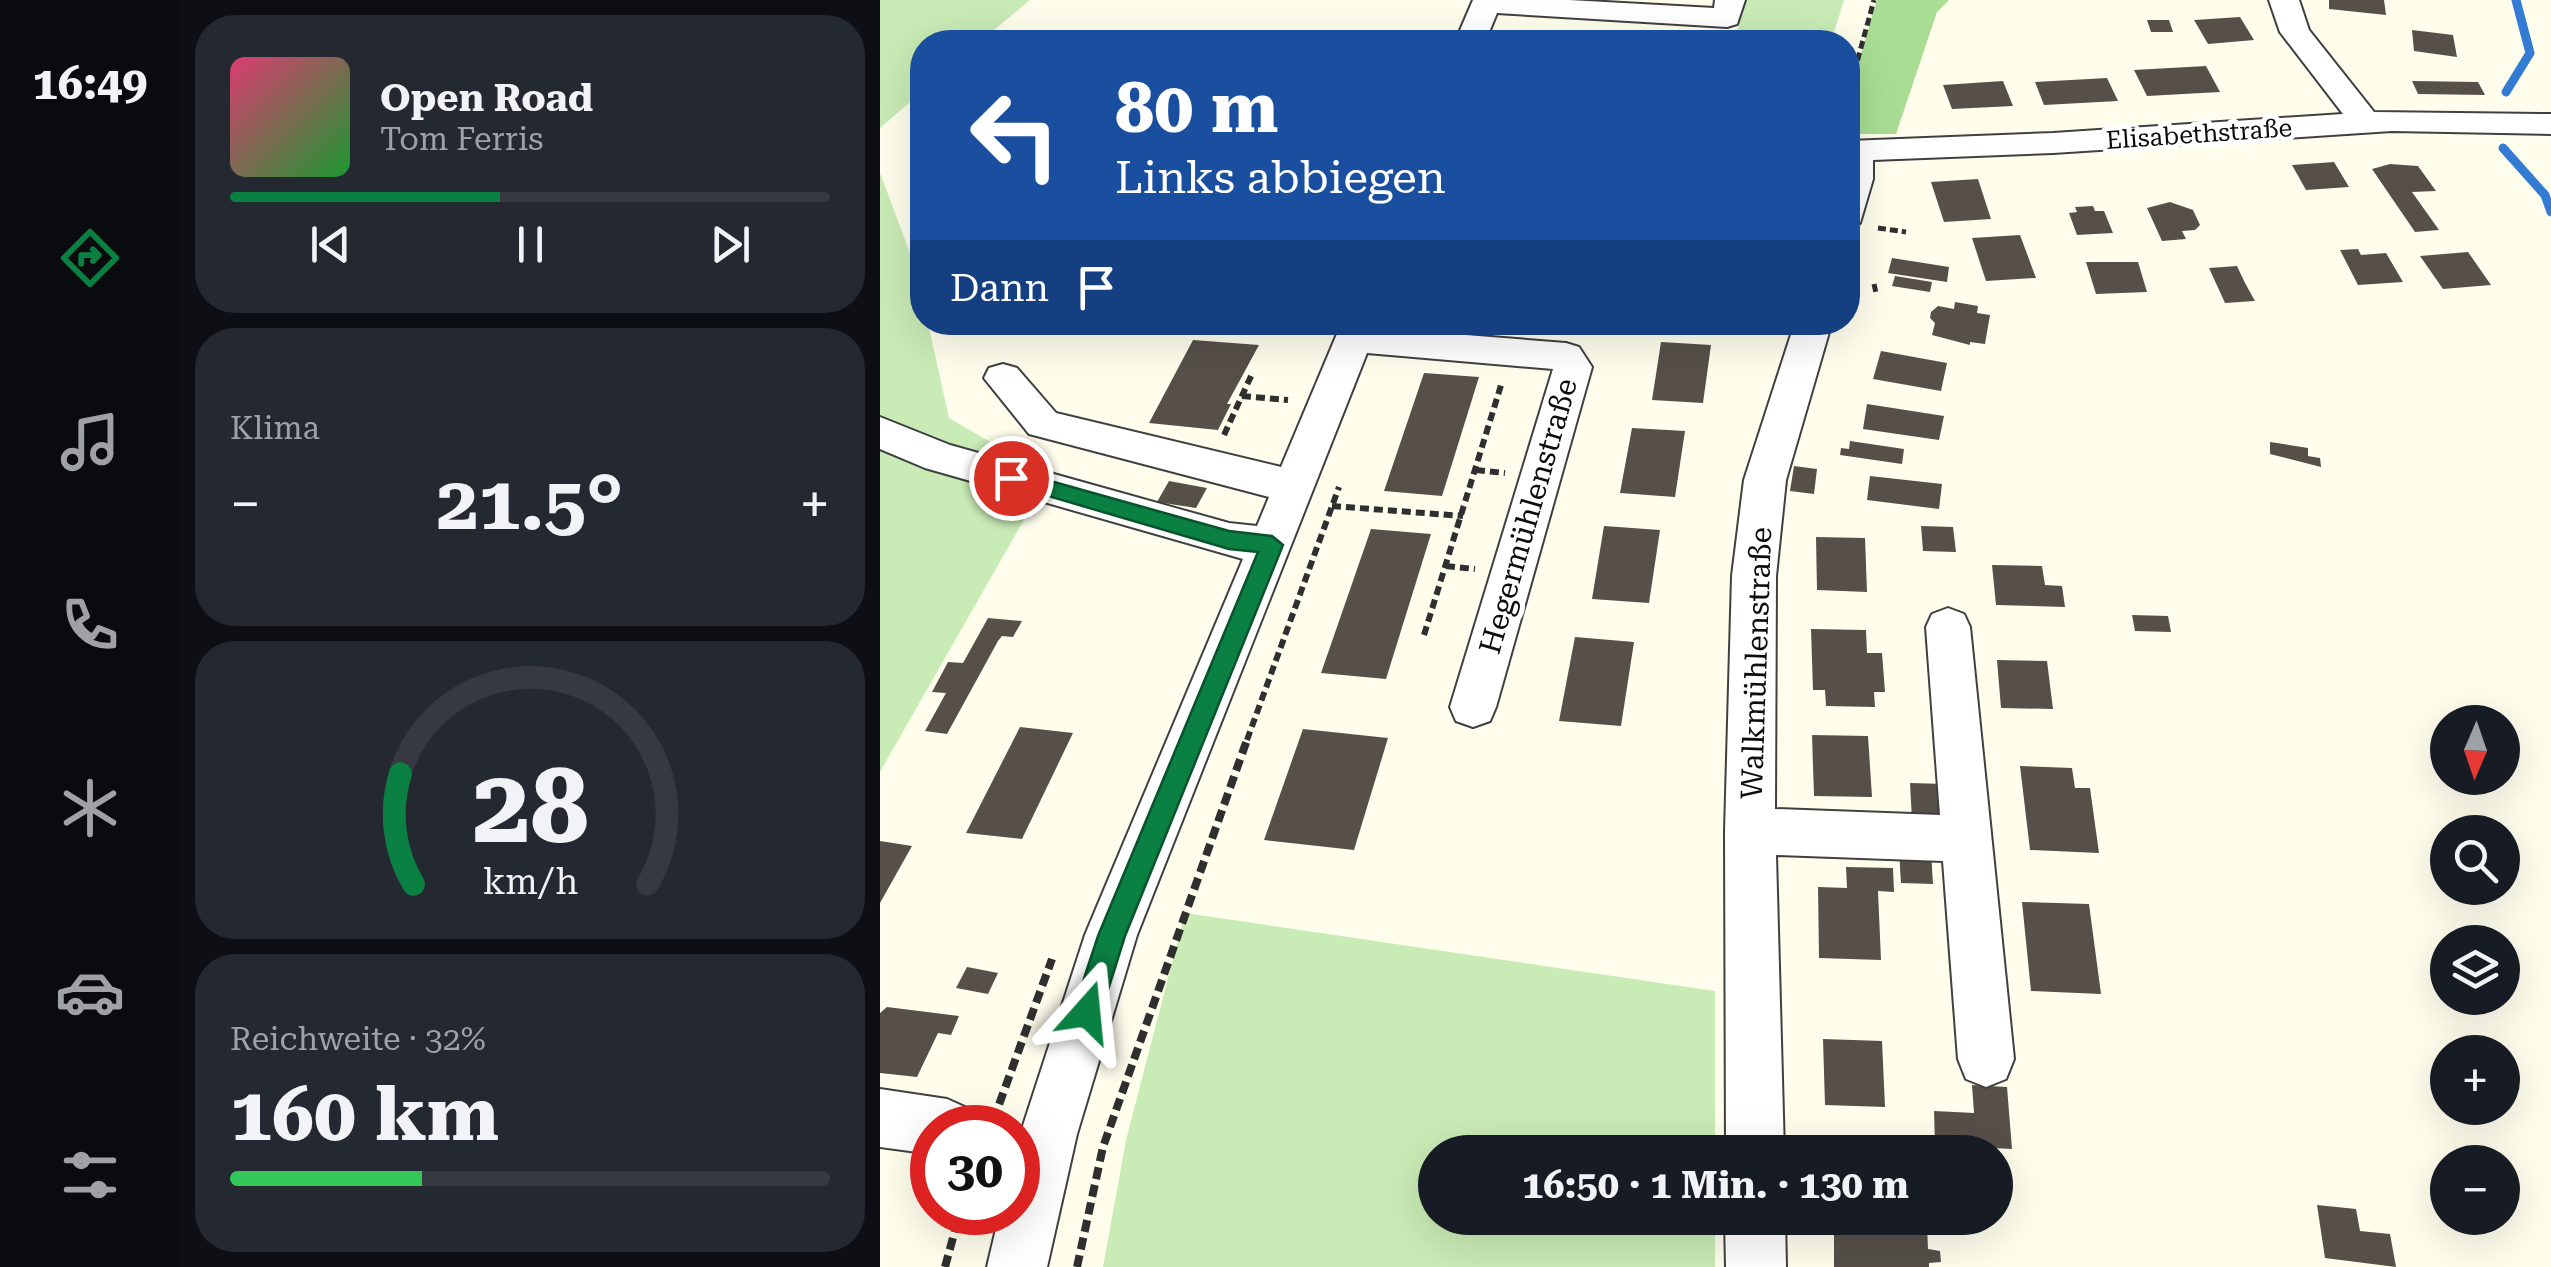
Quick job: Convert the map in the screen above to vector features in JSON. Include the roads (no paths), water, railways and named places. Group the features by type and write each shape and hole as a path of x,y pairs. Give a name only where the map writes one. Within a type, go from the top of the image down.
{"street":[{"path":"1475,30 1487,2 1727,18 1730,0"},
{"path":"2284,0 2295,32 2366,123"},
{"name":"Elisabethstraße","path":"1860,151 2366,123 2448,120 2551,124"},
{"name":"Hegermühlenstraße","path":"1040,1116 1272,545 1314,496 1356,335"},
{"name":"Hegermühlenstraße","path":"1386,335 1566,356 1573,367 1473,707"},
{"name":"Walkmühlenstraße","path":"1755,1135 1750,831 1754,576 1765,480 1810,335"},
{"path":"1003,378 1043,424 1314,496"},
{"path":"880,432 938,457 993,473 1229,540 1272,545"},
{"path":"1948,626 1986,1059"},
{"name":"Walkmühlenstraße","path":"1750,831 1968,839"},
{"path":"880,1118 910,1122"},
{"name":"Hegermühlenstraße","path":"1016,1267 1020,1235"},
{"path":"1756,1235 1756,1267"}],"waterway":[{"path":"2506,92 2530,53 2516,0"},
{"path":"2503,148 2545,195 2551,212"}]}
